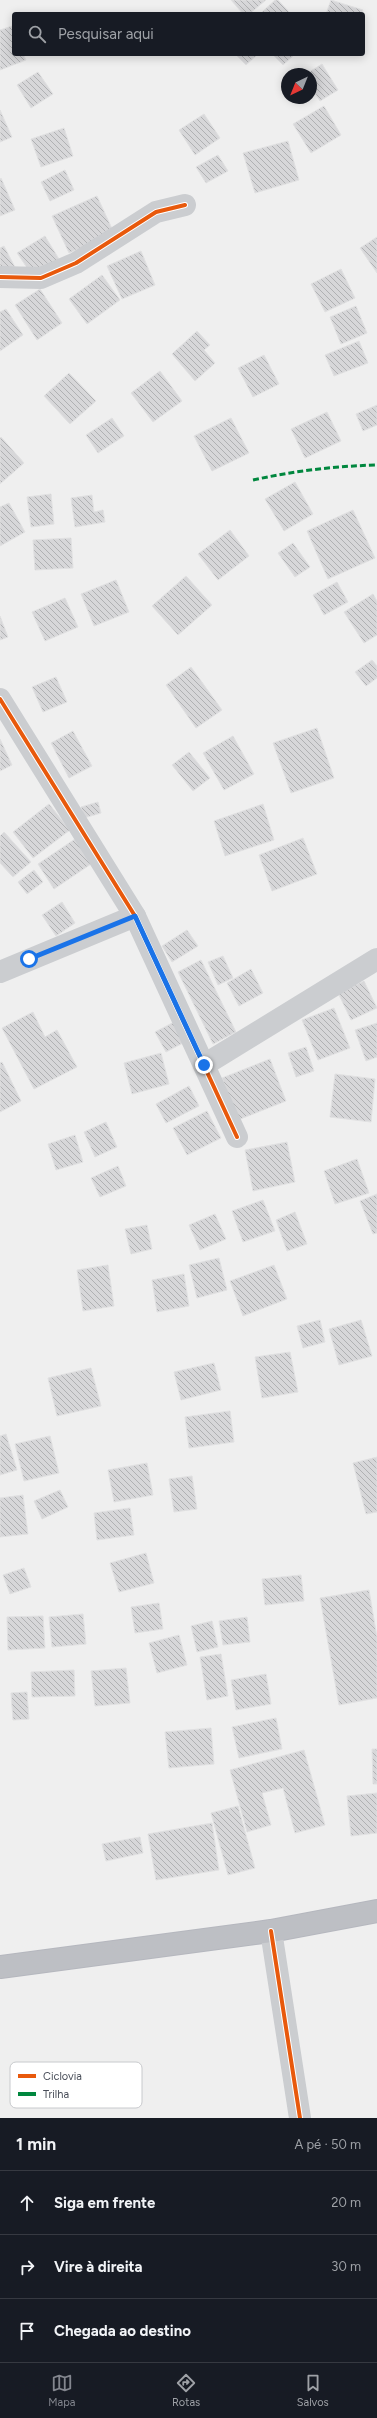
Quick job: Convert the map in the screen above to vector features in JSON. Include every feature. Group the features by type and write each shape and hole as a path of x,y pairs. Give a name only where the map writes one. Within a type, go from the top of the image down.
{"highway":[{"path":"0,1967 271,1930 377,1911"}],"street":[{"path":"0,277 40,278 76,263 156,212 185,204"},
{"path":"0,699 135,916 237,1137"},
{"path":"0,972 135,916"},
{"path":"204,1065 377,959"},
{"path":"271,1930 300,2118"}],"building":[{"path":"231,0 266,0 251,12 241,12"},
{"path":"275,0 278,0 289,12 262,12"},
{"path":"331,0 363,10 362,12 327,12"},
{"path":"12,26 12,56 24,56 26,60 0,70 0,30"},
{"path":"237,56 256,56 246,65"},
{"path":"274,56 293,56 283,65"},
{"path":"322,64 338,90 320,101 317,96 317,68 316,68"},
{"path":"38,72 53,94 31,108 17,85"},
{"path":"324,106 341,135 311,153 293,124"},
{"path":"0,110 12,137 0,142"},
{"path":"204,114 220,138 195,155 179,130"},
{"path":"64,128 73,156 41,167 31,139"},
{"path":"288,141 299,180 255,193 243,153"},
{"path":"218,155 228,171 206,183 196,167"},
{"path":"65,170 74,190 50,201 41,182"},
{"path":"1,178 15,210 0,216 0,179"},
{"path":"97,196 114,233 69,253 52,216"},
{"path":"45,236 59,259 32,275 17,253"},
{"path":"377,237 377,273 360,248"},
{"path":"4,246 16,269 0,270 0,248"},
{"path":"141,251 155,285 122,299 107,266"},
{"path":"341,269 355,298 325,312 311,284"},
{"path":"102,275 120,300 87,324 69,299"},
{"path":"40,289 62,323 37,340 15,305"},
{"path":"356,306 367,333 341,344 330,317"},
{"path":"6,309 23,335 0,351 0,312"},
{"path":"197,331 210,345 204,350 215,363 195,381 172,354"},
{"path":"359,341 368,363 334,376 325,355"},
{"path":"264,355 279,384 253,397 238,368"},
{"path":"160,371 182,401 153,422 131,393"},
{"path":"69,373 96,401 70,424 44,396"},
{"path":"377,405 377,425 363,431 356,414"},
{"path":"327,412 341,441 305,458 291,429"},
{"path":"112,418 124,436 98,453 86,435"},
{"path":"231,418 249,453 212,471 194,436"},
{"path":"1,437 24,463 0,484 0,438"},
{"path":"295,482 313,514 284,531 265,499"},
{"path":"51,494 54,524 31,527 27,497"},
{"path":"92,495 94,512 103,510 105,522 75,527 71,498"},
{"path":"9,503 25,532 0,546 0,507"},
{"path":"353,510 375,558 328,579 307,531"},
{"path":"230,530 249,556 218,580 198,554"},
{"path":"71,538 73,568 35,570 33,540"},
{"path":"293,543 310,567 295,577 278,553"},
{"path":"186,576 212,605 178,635 152,606"},
{"path":"116,580 129,612 94,626 81,594"},
{"path":"337,582 348,602 324,615 313,595"},
{"path":"373,594 377,601 377,635 364,643 344,612"},
{"path":"65,598 78,627 45,641 32,612"},
{"path":"0,616 8,637 0,640"},
{"path":"372,660 377,666 377,678 366,686 355,672"},
{"path":"191,667 222,710 196,728 166,685"},
{"path":"56,677 67,702 43,712 32,687"},
{"path":"317,728 334,778 291,793 273,743"},
{"path":"73,731 92,766 69,778 51,743"},
{"path":"233,736 254,774 224,790 203,753"},
{"path":"0,739 12,765 0,771"},
{"path":"189,752 210,778 193,791 172,765"},
{"path":"98,802 101,813 84,818 81,807"},
{"path":"49,804 70,830 33,858 13,832"},
{"path":"263,804 274,840 225,856 214,821"},
{"path":"4,832 31,862 13,877 0,863 0,836"},
{"path":"303,838 317,874 272,891 259,855"},
{"path":"75,839 91,864 54,889 38,864"},
{"path":"34,870 43,882 27,894 18,882"},
{"path":"62,902 75,923 56,936 42,915"},
{"path":"187,930 198,946 172,962 162,946"},
{"path":"223,956 233,978 218,985 208,962"},
{"path":"201,960 236,1032 213,1044 178,972"},
{"path":"251,969 263,993 239,1006 227,983"},
{"path":"364,981 377,1008 351,1020 338,993"},
{"path":"334,1008 350,1048 318,1060 302,1020"},
{"path":"33,1012 45,1037 57,1030 77,1067 34,1089 2,1028"},
{"path":"174,1022 185,1042 166,1052 155,1032"},
{"path":"377,1023 377,1057 366,1061 355,1030"},
{"path":"306,1047 314,1071 296,1077 288,1053"},
{"path":"161,1053 169,1084 132,1094 124,1063"},
{"path":"270,1059 286,1101 238,1120 222,1078"},
{"path":"2,1062 21,1101 0,1112 0,1063"},
{"path":"335,1074 375,1079 371,1122 330,1117"},
{"path":"189,1086 199,1106 166,1123 156,1104"},
{"path":"207,1111 221,1138 187,1155 173,1128"},
{"path":"106,1122 117,1147 95,1157 84,1132"},
{"path":"75,1135 83,1162 56,1170 48,1144"},
{"path":"287,1142 295,1182 253,1191 245,1150"},
{"path":"357,1159 369,1193 335,1204 324,1171"},
{"path":"118,1166 126,1186 100,1197 91,1178"},
{"path":"377,1194 377,1233 373,1234 360,1201"},
{"path":"263,1200 275,1231 243,1242 232,1211"},
{"path":"295,1212 307,1244 287,1251 276,1220"},
{"path":"215,1214 226,1239 200,1250 189,1225"},
{"path":"147,1225 152,1249 131,1254 125,1229"},
{"path":"219,1258 227,1290 197,1298 189,1265"},
{"path":"108,1265 114,1306 83,1311 77,1270"},
{"path":"274,1265 287,1299 243,1316 230,1281"},
{"path":"184,1274 189,1306 157,1312 152,1280"},
{"path":"320,1320 325,1342 303,1348 297,1326"},
{"path":"361,1320 372,1356 339,1365 329,1329"},
{"path":"290,1352 298,1392 262,1398 255,1357"},
{"path":"214,1363 221,1390 181,1400 174,1372"},
{"path":"91,1368 101,1406 57,1416 48,1378"},
{"path":"230,1411 234,1442 189,1448 185,1417"},
{"path":"6,1434 17,1470 0,1475 0,1436"},
{"path":"50,1436 59,1473 24,1481 15,1444"},
{"path":"377,1457 377,1512 366,1514 353,1463"},
{"path":"147,1463 153,1495 114,1502 108,1470"},
{"path":"192,1476 197,1509 174,1512 169,1479"},
{"path":"60,1490 68,1507 42,1519 34,1501"},
{"path":"23,1495 28,1534 0,1537 0,1498"},
{"path":"130,1508 134,1535 97,1540 94,1513"},
{"path":"146,1553 154,1583 119,1592 110,1563"},
{"path":"24,1568 31,1587 10,1594 3,1575"},
{"path":"301,1575 304,1601 265,1605 262,1579"},
{"path":"369,1590 377,1637 377,1698 339,1705 320,1598"},
{"path":"159,1603 163,1629 135,1633 131,1607"},
{"path":"83,1614 86,1644 52,1647 49,1617"},
{"path":"43,1616 45,1648 8,1650 7,1617"},
{"path":"247,1617 250,1642 223,1645 219,1621"},
{"path":"212,1621 218,1647 197,1652 191,1626"},
{"path":"179,1635 187,1665 157,1673 149,1643"},
{"path":"221,1654 228,1696 207,1700 200,1657"},
{"path":"126,1668 130,1703 95,1706 91,1671"},
{"path":"74,1670 75,1696 32,1697 31,1672"},
{"path":"266,1674 271,1704 236,1710 231,1680"},
{"path":"27,1692 29,1719 13,1720 11,1693"},
{"path":"276,1718 282,1749 239,1758 232,1727"},
{"path":"211,1728 214,1764 169,1768 165,1732"},
{"path":"372,1749 377,1749 377,1784 373,1784"},
{"path":"304,1750 325,1825 295,1833 283,1788 262,1793 271,1825 247,1832 230,1770"},
{"path":"377,1793 377,1833 351,1836 347,1796"},
{"path":"238,1806 255,1868 228,1875 211,1813"},
{"path":"212,1823 219,1870 156,1880 148,1834"},
{"path":"140,1837 143,1853 106,1861 102,1844"}],"marked path":[{"path":"253,480 284,474 346,466 377,465"}],"cycle path":[{"path":"0,277 41,278 76,263 156,212 185,205"},
{"path":"0,699 135,916 237,1137"},
{"path":"271,1931 300,2118"}],"route":[{"path":"29,959 135,916 204,1065"}]}
